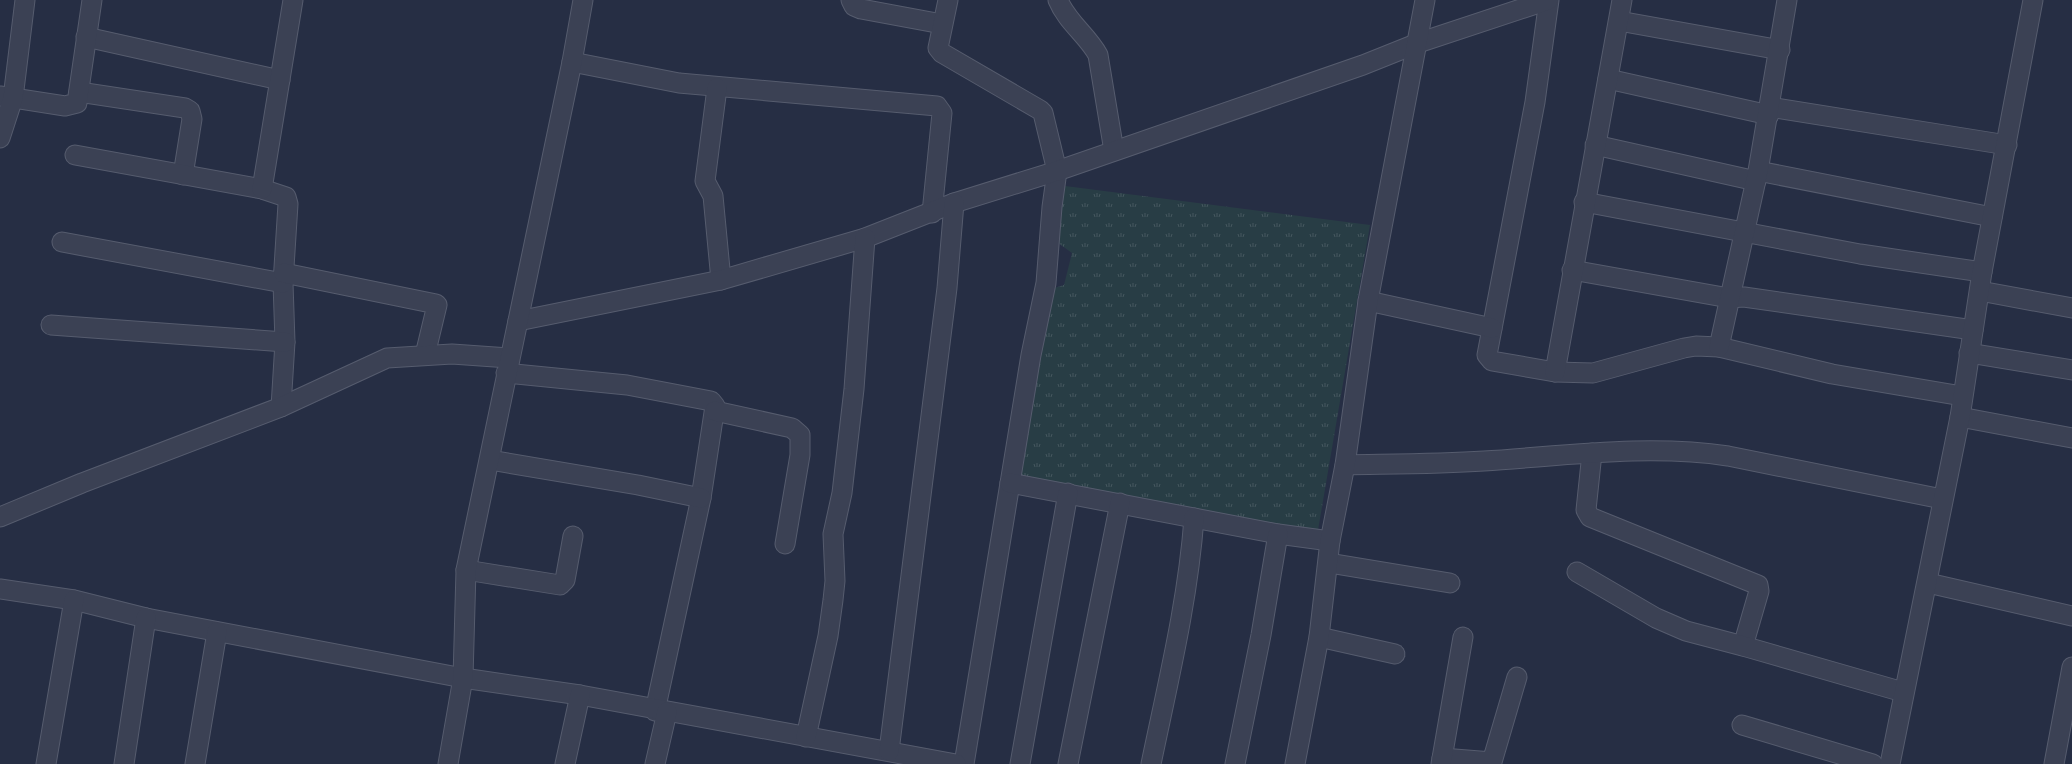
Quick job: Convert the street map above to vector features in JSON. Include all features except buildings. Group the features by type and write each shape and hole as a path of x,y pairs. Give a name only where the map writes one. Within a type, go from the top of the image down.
{"street":[{"path":"0,138 6,97 25,0"},
{"path":"6,97 71,106 77,103 92,0"},
{"path":"262,189 293,0"},
{"path":"448,764 463,678 466,570 572,62 583,0"},
{"path":"851,0 854,6 862,9 942,24"},
{"path":"948,0 938,48 942,53 1043,113 1058,171 1052,207 1046,283 1031,355 964,764"},
{"path":"1058,0 1063,11 1093,46 1098,55 1114,151"},
{"path":"1295,764 1319,638 1329,563 1330,542 1345,464 1368,301 1425,0"},
{"path":"518,321 720,280 865,238 932,213 954,203 1058,171 1363,65 1418,43 1549,0 1535,102 1487,355 1488,359 1492,361 1555,372 1593,373 1684,348 1696,346 1719,347 1832,374 1962,396"},
{"path":"1555,372 1584,202 1622,0"},
{"path":"1719,347 1745,233 1770,111 1787,0"},
{"path":"1890,764 1903,692 1928,583 1942,499 1960,417 1982,272 2033,0"},
{"path":"1619,22 1780,50"},
{"path":"86,37 280,80"},
{"path":"572,62 679,83 717,88 937,106 942,113 932,213"},
{"path":"1608,79 1770,111 2007,145"},
{"path":"717,88 705,181 713,196 720,280"},
{"path":"79,92 185,108 190,111 192,119 183,175"},
{"path":"1595,145 1757,176 1992,217"},
{"path":"75,155 262,189 286,197 288,204 284,278 285,342 281,407"},
{"path":"1584,202 1860,254 1982,272"},
{"path":"889,751 947,288 954,203"},
{"path":"806,737 828,636 833,600 835,581 833,534 842,493 854,389 865,238"},
{"path":"62,242 436,304 425,355"},
{"path":"1572,270 1729,298 1744,297 1973,330"},
{"path":"1980,291 2072,308"},
{"path":"1368,301 1492,328"},
{"path":"51,325 285,342"},
{"path":"1969,352 2072,370"},
{"path":"0,517 82,483 281,407 387,358 452,354 508,365 664,391 711,401 715,406 716,411 661,712 655,764"},
{"path":"716,411 792,428 800,435 800,455 784,544"},
{"path":"1960,417 2072,438"},
{"path":"1345,464 1482,461 1592,453 1694,451 1728,456 1942,499"},
{"path":"1592,453 1586,510 1590,517 1758,585 1759,591 1743,646"},
{"path":"490,460 638,485 701,498"},
{"path":"1010,483 1278,534 1330,542"},
{"path":"1020,764 1068,493"},
{"path":"1068,764 1120,503"},
{"path":"1151,764 1182,613 1192,551 1194,518"},
{"path":"1235,764 1261,635 1278,534"},
{"path":"466,570 560,585 565,580 573,536"},
{"path":"1329,563 1450,583"},
{"path":"1577,572 1656,618 1686,631 1903,692"},
{"path":"1928,583 2072,616"},
{"path":"0,589 74,600 146,618 463,678 580,695 661,712 956,764"},
{"path":"46,764 74,600"},
{"path":"124,764 146,618"},
{"path":"195,764 217,632"},
{"path":"1463,637 1441,761 1492,762 1517,677"},
{"path":"1319,638 1395,654"},
{"path":"2054,764 2072,667"},
{"path":"564,764 580,695"},
{"path":"1742,725 1873,764"}],"green space":[{"path":"1065,186 1370,225 1317,536 1015,478 1048,290 1064,285 1072,253 1054,240"}]}
